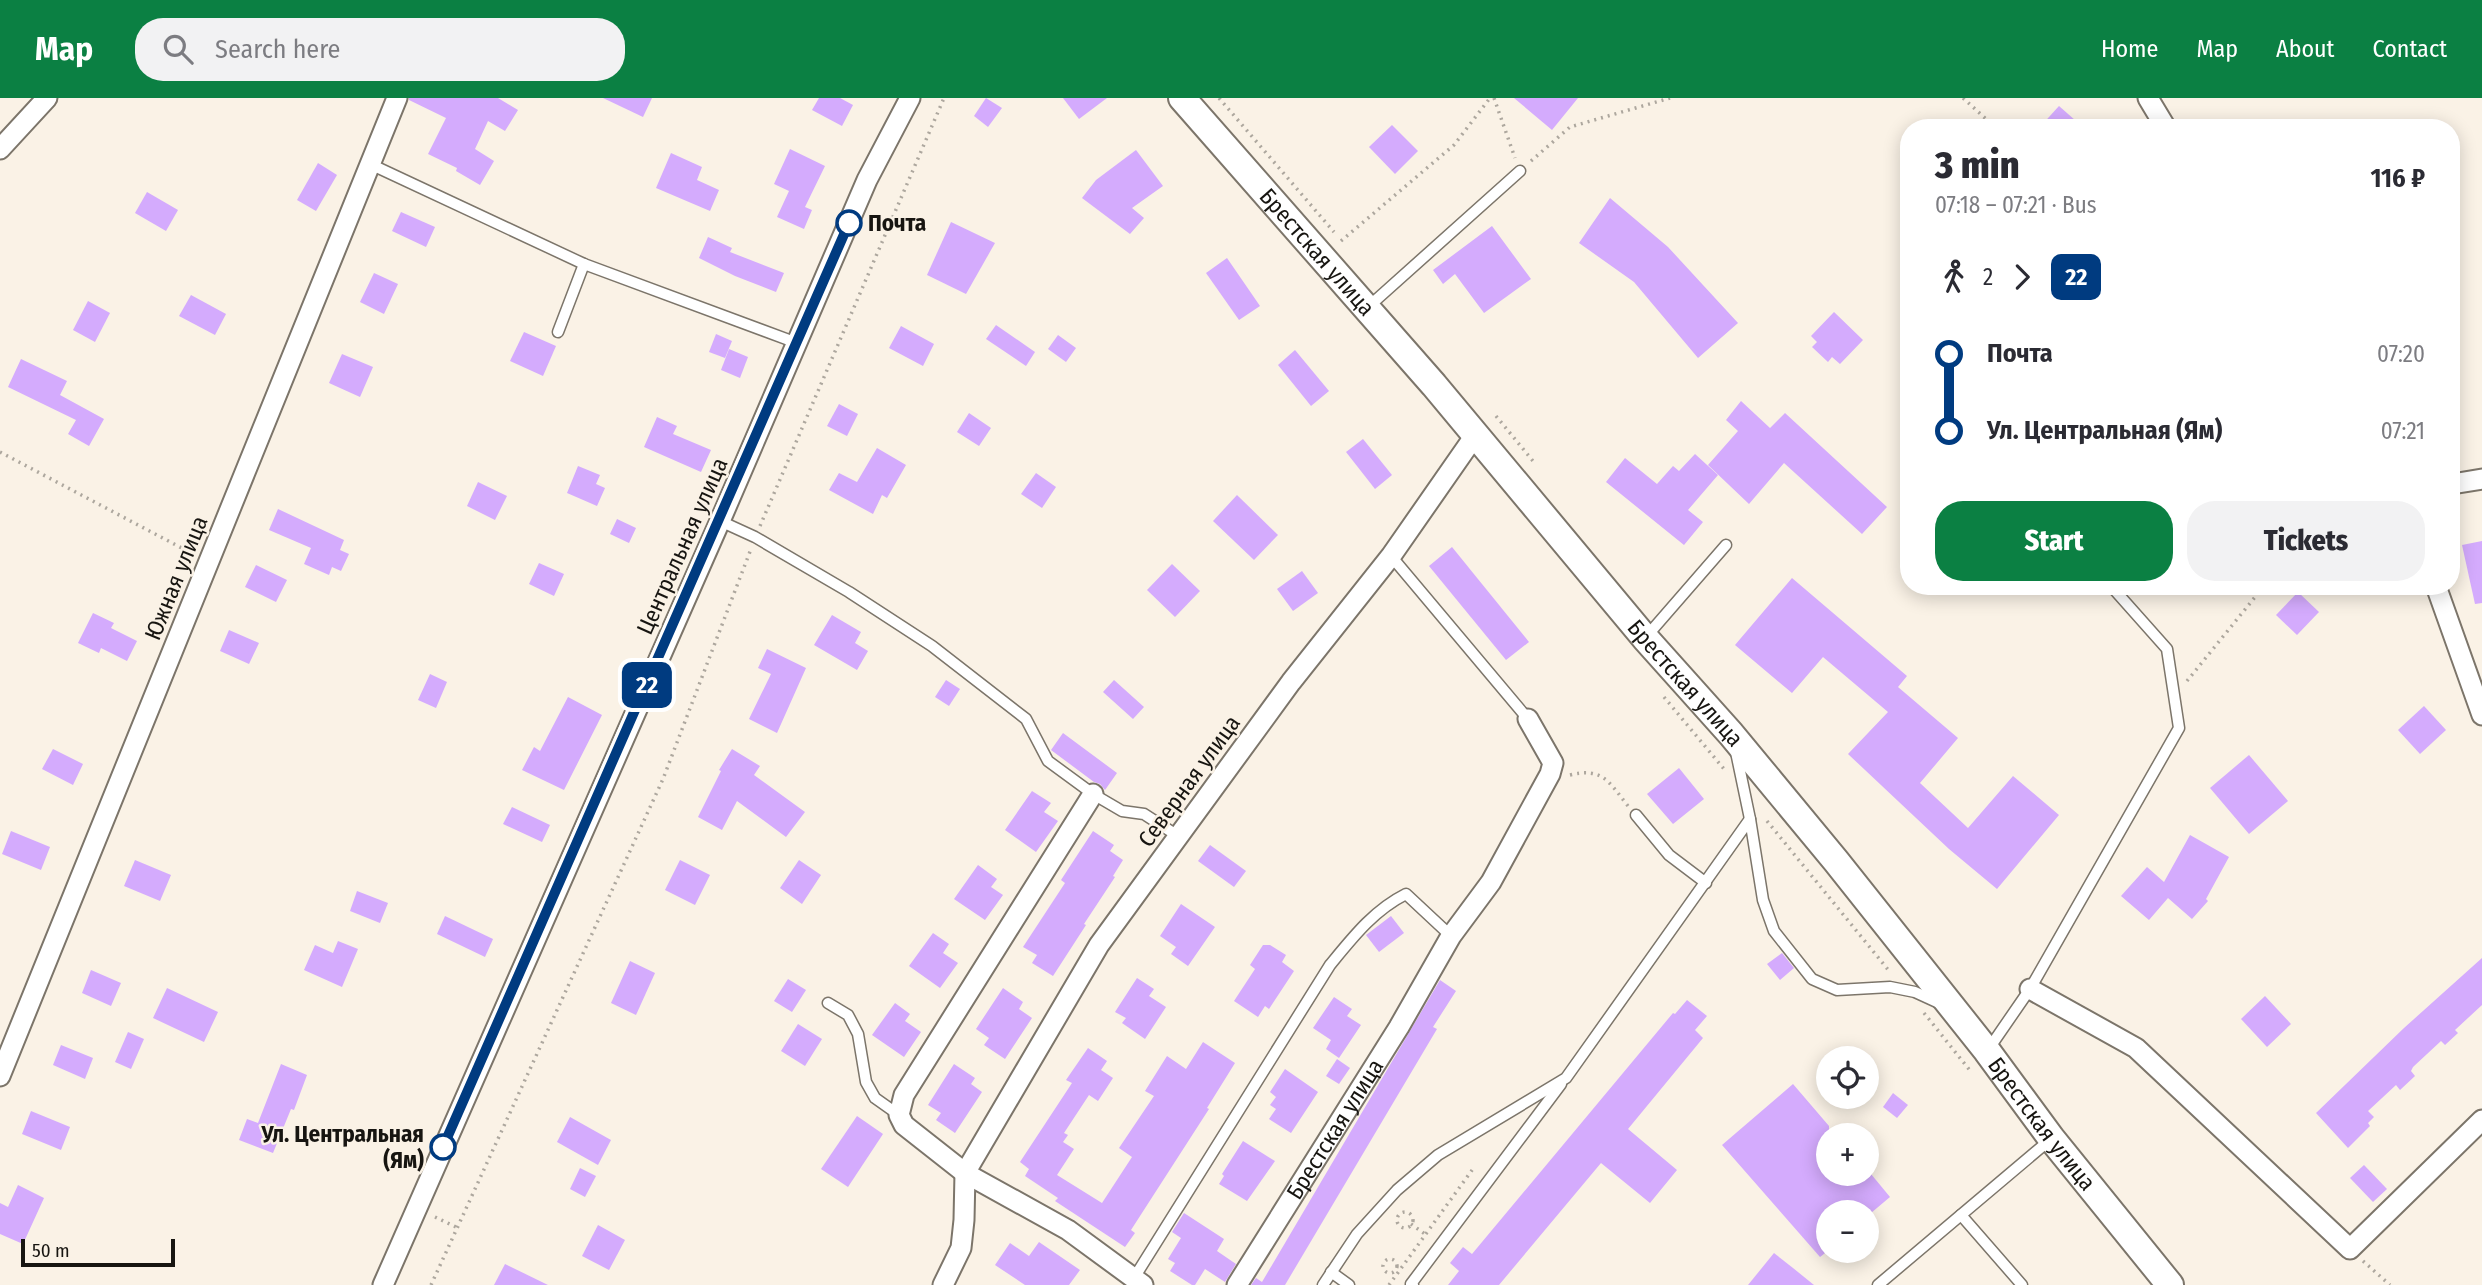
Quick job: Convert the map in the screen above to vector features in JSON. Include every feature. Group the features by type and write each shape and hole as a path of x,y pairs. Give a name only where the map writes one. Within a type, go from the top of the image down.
{"main road":[{"name":"Брестская улица","path":"1182,98 1476,434 1645,638 1731,734 1836,861 1987,1051 2051,1138 2170,1285"}],"street":[{"path":"0,149 47,98"},
{"name":"Южная улица","path":"0,1076 397,98"},
{"name":"Центральная улица","path":"383,1285 720,521 873,166 910,98"},
{"path":"2148,98 2161,119"},
{"name":"Северная улица","path":"962,1170 1099,945 1292,682 1391,556 1476,434"},
{"path":"2460,483 2482,479"},
{"path":"2439,595 2482,715"},
{"name":"Брестская улица","path":"1237,1285 1399,1027 1451,936 1491,882 1550,774 1553,763 1528,719"},
{"path":"1093,794 904,1094 900,1115 904,1125 962,1170 1068,1230 1139,1281"},
{"path":"2029,989 2136,1048 2350,1249 2482,1120"},
{"path":"943,1285 961,1248 964,1220 962,1170"}],"lane":[{"path":"370,164 584,264 797,342"},
{"path":"1367,308 1520,171"},
{"path":"558,332 584,264"},
{"path":"720,521 755,537 932,646 1026,719 1048,761 1093,794 1122,811 1144,814 1178,836"},
{"path":"1645,638 1726,545"},
{"path":"1391,556 1528,719"},
{"path":"1987,1051 2029,989 2179,728 2167,649 2119,595"},
{"path":"1731,734 1750,819 1763,900 1774,931 1812,979 1837,990 1890,987 1915,992 1938,1002 1959,1017"},
{"path":"1636,815 1669,855 1706,883"},
{"path":"1413,1285 1410,1284 1566,1078 1750,819"},
{"path":"1139,1281 1331,965 1361,928 1388,903 1406,894 1451,936"},
{"path":"828,1003 848,1016 858,1034 866,1082 875,1098 900,1115"},
{"path":"1322,1285 1376,1212 1438,1155 1566,1078"},
{"path":"1878,1285 2051,1138"},
{"path":"1961,1215 2022,1285"},
{"path":"1331,1272 1349,1285"}],"path":[{"path":"431,1285 663,779 755,537 944,98"},
{"path":"1219,98 1341,241 1454,145 1492,98"},
{"path":"1492,98 1520,171 1570,128 1670,98"},
{"path":"1963,98 1986,119"},
{"path":"1496,416 1533,461"},
{"path":"0,452 208,562"},
{"path":"2174,696 2257,595"},
{"path":"1565,780 1570,775 1582,772 1596,773 1606,779 1636,815"},
{"path":"1389,1285 1475,1166"},
{"path":"1403,1212 1409,1214 1411,1224 1406,1228 1400,1226 1398,1215 1403,1212"},
{"path":"1411,1224 1425,1234"},
{"path":"2350,1249 2390,1285"},
{"path":"1395,1260 1397,1271 1385,1272 1384,1262 1395,1260"}],"building":[{"path":"409,98 498,98 518,110 505,131 488,121 475,149 494,161 480,185 456,171 457,168 428,154 446,118"},
{"path":"603,98 652,98 643,117"},
{"path":"819,98 840,98 853,105 842,126 812,110"},
{"path":"986,98 1002,108 988,127 974,116"},
{"path":"1063,98 1107,98 1079,119"},
{"path":"1514,98 1578,98 1552,130"},
{"path":"2059,106 2074,119 2047,119"},
{"path":"1392,125 1418,151 1395,174 1369,147"},
{"path":"790,149 825,166 805,207 812,210 804,229 777,217 789,191 774,184"},
{"path":"1136,150 1163,186 1132,208 1144,218 1130,234 1082,198 1096,180"},
{"path":"671,153 702,167 697,180 719,190 710,211 656,188"},
{"path":"318,163 337,175 316,211 297,200"},
{"path":"147,192 178,210 166,231 135,213"},
{"path":"1610,198 1668,247 1738,323 1698,358 1634,282 1579,243"},
{"path":"401,212 435,227 426,247 392,231"},
{"path":"951,222 995,243 966,294 927,275"},
{"path":"1492,226 1531,279 1484,313 1455,274 1443,284 1433,270"},
{"path":"708,237 732,248 730,252 784,273 776,292 699,258"},
{"path":"1227,258 1260,306 1239,320 1206,273"},
{"path":"374,273 398,284 384,314 360,302"},
{"path":"191,295 226,314 215,335 179,316"},
{"path":"88,301 110,313 95,342 73,330"},
{"path":"1834,312 1863,340 1840,364 1832,357 1828,362 1812,347 1817,342 1811,336"},
{"path":"996,325 1035,352 1026,366 986,339"},
{"path":"901,326 934,344 923,366 889,348"},
{"path":"524,332 556,346 543,376 510,361"},
{"path":"716,334 732,341 725,358 709,352"},
{"path":"1058,335 1076,348 1066,362 1048,349"},
{"path":"729,349 748,357 740,378 721,370"},
{"path":"1295,350 1329,391 1311,406 1278,365"},
{"path":"342,354 373,367 360,397 329,383"},
{"path":"21,359 67,381 60,395 104,419 89,446 68,434 76,420 8,387"},
{"path":"1741,401 1770,428 1785,413 1887,507 1862,534 1784,463 1749,504 1708,465 1738,431 1726,420"},
{"path":"839,404 858,414 847,436 827,426"},
{"path":"969,413 991,428 979,446 957,432"},
{"path":"657,417 677,426 673,434 711,450 701,472 644,447"},
{"path":"1363,439 1392,475 1375,489 1346,452"},
{"path":"877,448 906,465 887,498 882,495 873,514 829,490 839,473 857,482"},
{"path":"1695,454 1718,475 1688,510 1703,522 1684,545 1606,482 1625,458 1657,484 1673,466 1679,471"},
{"path":"578,466 600,475 596,484 605,488 597,506 567,493"},
{"path":"1036,473 1056,487 1042,508 1021,494"},
{"path":"478,482 507,496 495,520 467,506"},
{"path":"1237,495 1278,535 1254,560 1213,521"},
{"path":"278,509 344,540 340,550 349,554 341,571 332,567 329,575 304,564 311,548 269,530"},
{"path":"617,519 636,528 629,543 610,534"},
{"path":"2482,541 2482,603 2475,604 2462,545"},
{"path":"1452,547 1529,642 1506,660 1429,566"},
{"path":"539,563 564,574 554,596 529,584"},
{"path":"1172,564 1200,591 1175,617 1147,590"},
{"path":"256,565 287,580 276,602 245,587"},
{"path":"1302,571 1318,593 1293,611 1277,589"},
{"path":"1792,578 1907,676 1898,687 1958,738 1920,783 1968,828 2013,776 2059,815 1997,889 1949,849 1848,754 1888,712 1823,657 1792,693 1735,645"},
{"path":"2295,595 2301,595 2319,612 2297,635 2276,615"},
{"path":"93,613 114,623 111,628 137,641 127,661 101,648 99,653 78,643"},
{"path":"832,615 861,632 855,643 868,651 857,670 814,645"},
{"path":"229,630 259,643 249,664 220,651"},
{"path":"767,649 806,668 777,733 749,719 771,674 758,668"},
{"path":"430,674 447,682 436,708 418,700"},
{"path":"946,680 960,689 949,706 935,697"},
{"path":"1114,680 1144,707 1133,719 1103,692"},
{"path":"568,697 602,715 564,790 522,770 534,747 540,751"},
{"path":"2424,706 2446,730 2420,754 2398,730"},
{"path":"1063,733 1117,773 1105,790 1051,750"},
{"path":"53,749 83,764 73,785 42,769"},
{"path":"732,749 760,766 754,775 805,812 786,837 737,801 722,830 698,817 721,771 719,770"},
{"path":"2249,755 2288,801 2249,834 2210,788"},
{"path":"1679,768 1704,799 1673,824 1647,794"},
{"path":"1032,791 1051,803 1044,812 1058,821 1036,852 1005,830"},
{"path":"512,807 550,825 542,842 503,824"},
{"path":"11,831 50,847 41,870 2,854"},
{"path":"1093,831 1114,845 1110,851 1123,860 1053,976 1032,963 1037,955 1023,947 1065,883 1061,880"},
{"path":"2190,835 2229,857 2206,899 2208,901 2192,919 2168,898 2149,920 2121,896 2147,867 2164,882"},
{"path":"1210,845 1246,871 1234,887 1198,861"},
{"path":"135,860 171,875 160,901 124,886"},
{"path":"680,860 710,875 695,905 665,890"},
{"path":"799,860 821,875 802,904 780,888"},
{"path":"978,865 997,879 991,887 1003,895 985,920 954,899"},
{"path":"357,891 388,903 380,923 350,911"},
{"path":"1181,904 1215,927 1188,966 1171,954 1176,947 1160,936"},
{"path":"445,916 493,939 485,957 437,934"},
{"path":"1391,916 1404,933 1379,952 1366,935"},
{"path":"933,933 949,944 943,953 958,963 940,988 909,966"},
{"path":"338,941 358,949 342,987 304,970 315,945 333,953"},
{"path":"1263,945 1270,945 1286,955 1282,962 1294,971 1269,1009 1265,1006 1258,1017 1234,1001 1255,969 1250,965"},
{"path":"1782,953 1794,968 1780,980 1767,964"},
{"path":"2482,958 2482,1005 2455,1030 2458,1033 2445,1045 2441,1041 2413,1067 2411,1071 2415,1076 2400,1090 2396,1085 2368,1111 2374,1117 2368,1123 2370,1126 2348,1148 2316,1113"},
{"path":"630,961 655,973 636,1015 611,1003"},
{"path":"91,970 121,983 111,1006 82,993"},
{"path":"1137,978 1154,989 1149,996 1166,1007 1145,1039 1122,1023 1126,1018 1115,1012"},
{"path":"788,979 806,990 792,1012 774,1001"},
{"path":"1440,980 1456,991 1433,1027 1437,1029 1285,1285 1251,1285 1256,1278 1262,1282"},
{"path":"167,988 218,1012 204,1042 153,1018"},
{"path":"1003,988 1023,1002 1019,1009 1032,1018 1005,1059 984,1045 989,1038 976,1029"},
{"path":"2265,996 2291,1024 2267,1047 2241,1019"},
{"path":"1334,997 1352,1009 1347,1016 1361,1025 1339,1058 1326,1049 1331,1040 1313,1028"},
{"path":"1687,1000 1707,1016 1695,1030 1703,1038 1628,1129 1677,1170 1650,1203 1601,1163 1499,1285 1448,1285 1459,1271 1450,1263 1463,1247 1472,1254 1673,1013"},
{"path":"895,1003 910,1014 905,1021 921,1032 904,1057 872,1035"},
{"path":"798,1024 822,1039 805,1066 781,1051"},
{"path":"128,1032 144,1039 131,1069 115,1062"},
{"path":"1203,1042 1235,1063 1207,1108 1209,1109 1131,1230 1135,1233 1125,1247 1055,1201 1058,1198 1025,1176 1029,1169 1020,1162 1072,1083 1066,1080 1088,1048 1107,1061 1101,1070 1113,1078 1098,1101 1089,1095 1064,1133 1068,1135 1063,1142 1074,1149 1057,1175 1102,1203 1132,1157 1119,1148 1154,1096 1145,1091 1167,1056 1186,1069"},
{"path":"61,1045 93,1058 85,1079 53,1065"},
{"path":"1337,1059 1350,1068 1339,1084 1326,1076"},
{"path":"281,1064 307,1075 273,1153 239,1140 247,1119 258,1123"},
{"path":"954,1064 975,1078 971,1084 982,1092 955,1133 936,1120 941,1113 928,1105"},
{"path":"1285,1069 1318,1092 1291,1133 1269,1119 1276,1109 1270,1105 1276,1097 1270,1092"},
{"path":"1793,1084 1826,1123 1816,1123 1816,1186 1879,1186 1879,1184 1890,1197 1879,1206 1879,1200 1816,1200 1816,1252 1722,1145"},
{"path":"1893,1093 1908,1105 1897,1118 1883,1107"},
{"path":"31,1111 70,1127 61,1150 22,1134"},
{"path":"857,1116 883,1134 848,1187 821,1169"},
{"path":"570,1117 611,1140 598,1165 557,1142"},
{"path":"1243,1141 1275,1161 1247,1201 1219,1184 1224,1176 1222,1174"},
{"path":"2364,1165 2387,1189 2373,1202 2350,1178"},
{"path":"580,1168 596,1176 585,1197 570,1189"},
{"path":"18,1185 44,1198 23,1244 0,1234 0,1203 8,1207"},
{"path":"1184,1213 1224,1239 1217,1251 1236,1264 1225,1282 1205,1269 1195,1285 1192,1285 1170,1271 1175,1263 1168,1259 1181,1238 1172,1232"},
{"path":"598,1225 625,1240 609,1270 582,1256"},
{"path":"1039,1242 1080,1270 1069,1285 1025,1285 995,1265 1010,1243 1029,1256"},
{"path":"1774,1253 1793,1268 1814,1285 1748,1285"},
{"path":"505,1264 548,1285 494,1285"}],"bus line":[{"name":"22","path":"443,1147 849,223"}],"place":[{"name":"Почта","path":"849,223"},
{"name":"Ул. Центральная (Ям)","path":"443,1147"}]}
